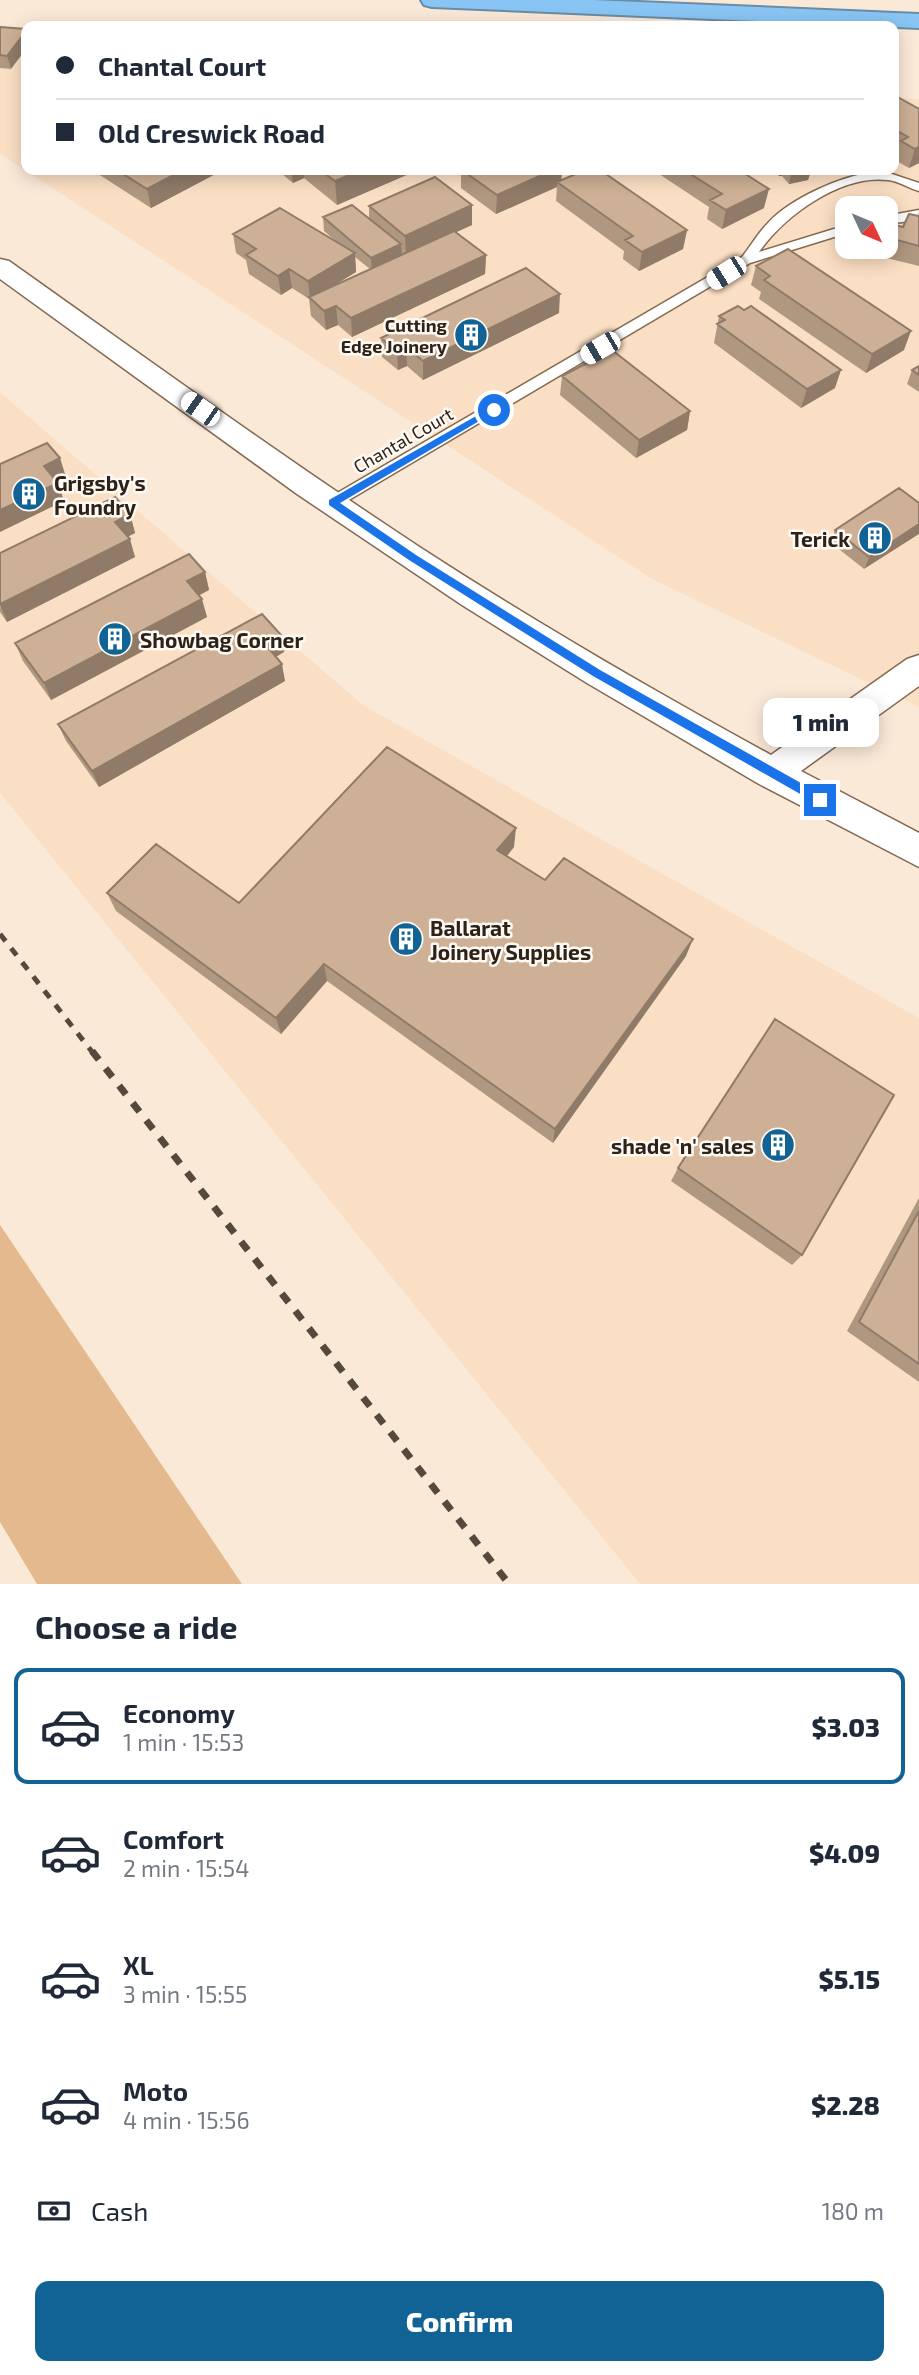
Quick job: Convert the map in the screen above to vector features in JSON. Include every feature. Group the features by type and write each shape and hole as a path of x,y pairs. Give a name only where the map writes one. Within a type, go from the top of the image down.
{"highway":[{"path":"432,0 919,21"}],"street":[{"path":"0,267 412,558 596,673 771,774 919,851"},
{"path":"771,774 919,668"}],"lane":[{"name":"Chantal Court","path":"746,260 776,222 825,189 853,178 870,175"},
{"name":"Chantal Court","path":"882,175 904,179 919,187"},
{"path":"898,218 919,214"},
{"name":"Chantal Court","path":"332,503 746,260 835,233"}],"shaded area":[{"path":"0,37 21,39 21,168 0,154"},
{"path":"899,98 919,99 919,707 652,579 32,175 899,175"},
{"path":"0,392 363,705 919,1018 919,1584 640,1584 0,793"},
{"path":"0,1225 242,1584 37,1584 0,1522"}],"building":[{"path":"0,27 21,29 21,38 7,56 0,55"},
{"path":"899,98 919,109 919,147 915,149 901,141 908,137 899,132"},
{"path":"125,175 174,175 147,189"},
{"path":"327,175 350,175 335,181"},
{"path":"469,175 542,175 497,195"},
{"path":"573,175 607,175 687,230 642,252 625,240 633,236 557,182"},
{"path":"692,175 747,175 769,189 726,210 710,200 722,194"},
{"path":"435,177 472,205 405,236 369,206"},
{"path":"352,205 401,244 371,258 323,217"},
{"path":"280,208 355,253 308,281 289,269 278,276 246,255 256,249 233,234"},
{"path":"909,214 919,216 919,246 898,240 898,226 903,227"},
{"path":"454,231 486,255 351,318 336,306 324,311 309,297"},
{"path":"788,249 911,331 872,354 764,280 770,276 756,266"},
{"path":"526,268 560,294 423,361 406,347 397,351 381,338"},
{"path":"738,306 744,310 751,306 841,370 807,389 717,324 725,320 719,316"},
{"path":"612,350 690,411 639,440 562,376"},
{"path":"919,366 919,375 912,370"},
{"path":"47,443 60,458 44,466 58,483 0,510 0,464"},
{"name":"Terick","path":"899,488 919,503 919,524 869,557 835,530"},
{"path":"115,497 130,514 115,522 130,539 0,604 0,553"},
{"path":"189,554 205,572 187,581 202,599 44,683 15,643"},
{"path":"262,614 281,635 265,644 282,664 92,771 58,724"},
{"name":"Ballarat Joinery Supplies","path":"387,747 516,828 497,850 545,880 564,858 693,939 555,1129 324,964 276,1018 107,893 156,844 239,903"},
{"name":"shade 'n' sales","path":"775,1019 894,1095 802,1255 678,1168"},
{"path":"919,1211 919,1364 859,1322"}],"railway":[{"path":"0,934 93,1053"},
{"path":"92,1051 509,1584"}],"place":[{"name":"Cutting Edge Joinery","path":"471,335"},
{"name":"Grigsby's Foundry","path":"29,494"},
{"name":"Terick","path":"875,538"},
{"name":"Showbag Corner","path":"115,639"},
{"name":"Ballarat Joinery Supplies","path":"406,939"},
{"name":"shade 'n' sales","path":"778,1145"}],"route":[{"path":"494,410 332,503 412,558 596,673 820,800"}]}
